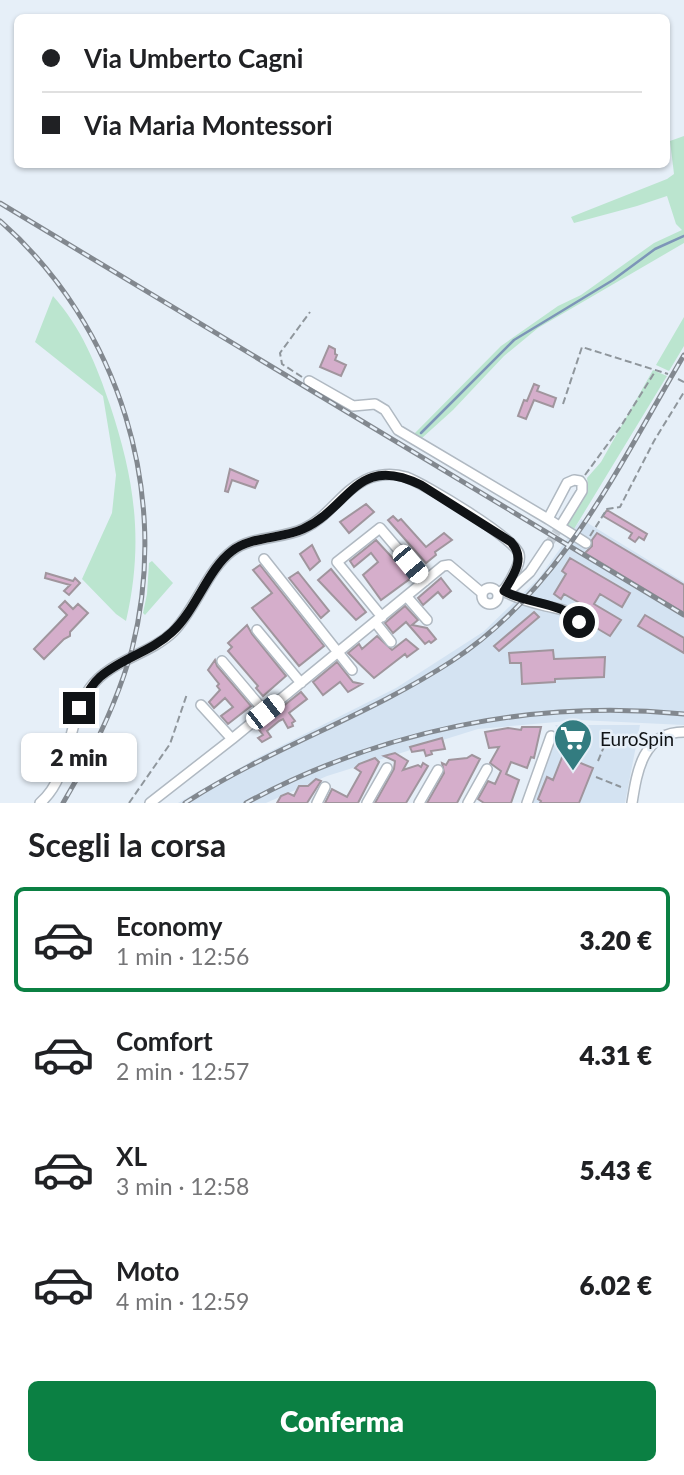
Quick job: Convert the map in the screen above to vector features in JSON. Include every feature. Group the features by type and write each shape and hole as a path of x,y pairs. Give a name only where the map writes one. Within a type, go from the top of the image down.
{"street":[{"path":"309,381 353,406 375,404 385,410 398,430 586,542"},
{"path":"40,803 55,786 79,708 90,688 100,677 172,633 233,550 300,531 313,524 365,480 391,474 406,477 464,510 511,542 519,552 519,559 503,593"},
{"path":"548,519 568,483 573,480 580,481 582,491 563,523"},
{"path":"391,642 337,562 380,528 425,581"},
{"path":"503,593 530,572 548,545"},
{"path":"264,559 352,670"},
{"path":"150,803 443,566 449,565 482,593 489,588 567,610 579,622 582,633"},
{"path":"407,597 427,620"},
{"path":"257,630 301,683"},
{"path":"222,661 265,712"},
{"path":"201,705 232,739"},
{"path":"632,803 638,769 647,750 662,737 684,733"},
{"path":"527,803 551,736"},
{"path":"367,803 387,768"},
{"path":"468,803 487,769"},
{"path":"419,803 438,770"},
{"path":"317,803 325,787"}],"path":[{"path":"309,381 282,364 280,353 310,312"},
{"path":"563,404 582,347 668,374"},
{"path":"580,481 621,426 657,369"},
{"path":"678,379 684,382"},
{"path":"586,542 607,509 620,507 654,441 684,391"},
{"path":"129,803 170,744 187,694"},
{"path":"598,761 607,739"},
{"path":"596,778 621,787"}],"shaded area":[{"path":"581,519 684,582 684,725 579,720 478,729 327,776 266,803 178,803 257,758 396,688 483,632 540,577"},
{"path":"555,725 640,725 625,803 533,803 550,748 559,741 562,734"}],"green space":[{"path":"684,136 684,243 538,328 504,356 453,410 422,438 414,434 501,346 558,306 581,295 654,243 682,230 676,224 667,196 574,223 571,217 674,174 670,141"},
{"path":"53,296 72,321 94,362 126,459 134,512 135,565 126,621 82,579 112,513 116,475 103,396 35,342"},
{"path":"684,317 684,346 669,371 656,365"},
{"path":"653,370 667,376 571,534 562,528 588,486 587,478 601,462"},
{"path":"152,561 173,583 145,615 143,613 149,563"}],"building":[{"path":"329,346 335,349 335,360 346,365 341,376 320,367"},
{"path":"534,384 539,386 537,391 556,398 553,407 534,400 526,419 518,416"},
{"path":"230,469 258,481 255,488 232,480 228,492 225,491"},
{"path":"366,504 374,512 349,533 340,522"},
{"path":"607,510 647,534 644,540 639,537 635,542 629,538 632,533 603,516"},
{"path":"393,516 398,521 401,519 426,547 444,533 452,540 435,552 436,555 426,563 388,520"},
{"path":"597,533 684,585 684,613 585,553 592,546 592,540"},
{"path":"376,540 411,578 381,600 363,575 378,562 371,553 354,567 350,561"},
{"path":"312,545 320,561 310,570 300,554"},
{"path":"570,558 630,593 622,607 600,594 594,604 621,620 610,636 588,623 594,613 590,609 564,594 561,599 554,594 566,574 562,571"},
{"path":"260,565 324,646 299,666 252,608 272,593 253,570"},
{"path":"331,569 366,612 356,620 318,580"},
{"path":"298,572 329,611 321,618 289,578"},
{"path":"46,573 73,581 75,578 80,583 69,595 64,591 70,585 45,578"},
{"path":"441,578 451,591 443,598 438,592 423,605 418,598"},
{"path":"65,601 73,609 78,604 88,613 70,632 70,636 44,659 34,649 67,615 59,607"},
{"path":"405,606 418,620 412,625 427,628 436,639 425,644 406,622 393,633 385,623"},
{"path":"534,612 539,617 499,651 494,646"},
{"path":"645,615 684,638 684,653 638,626"},
{"path":"247,625 286,676 263,696 256,688 258,686 228,651 232,647 228,643"},
{"path":"377,636 392,650 406,639 418,649 407,657 405,654 374,678 348,653 359,644 362,649"},
{"path":"553,650 554,659 605,657 604,677 555,679 555,682 522,684 521,663 510,663 509,653"},
{"path":"215,660 217,666 251,706 228,724 221,716 233,707 225,698 214,708 209,702 220,690 217,686 219,684 208,670"},
{"path":"337,662 353,682 362,684 348,692 340,682 323,695 313,682"},
{"path":"301,692 307,699 289,713 295,721 293,726 288,728 283,719 279,721 267,731 271,737 262,742 258,738 263,735 257,727"},
{"path":"522,727 541,727 534,758 531,757 527,768 511,762 506,774 519,780 511,803 484,803 478,799 488,781 495,784 501,771 490,763 499,747 489,748 485,732 508,728 521,730"},
{"path":"442,738 445,749 431,751 432,754 426,756 424,750 412,752 410,747"},
{"name":"EuroSpin","path":"565,750 581,756 578,762 593,768 579,803 540,803 538,799 547,777 553,780"},
{"path":"395,753 408,761 403,770 418,765 421,767 423,763 428,766 406,803 375,803 394,769 395,761 384,756"},
{"path":"472,755 480,759 457,803 427,803 444,773 442,763 446,765 449,760"},
{"path":"375,758 379,762 358,803 325,803 332,789 347,797 361,772 355,768"},
{"path":"316,779 321,781 307,803 277,803 281,796 288,793 294,796 299,786 308,786"}],"waterway":[{"path":"421,433 514,340 613,280 655,249 684,236"}],"tunnel":[{"path":"548,545 563,522"}],"railway":[{"path":"0,203 684,615"},
{"path":"0,221 42,263 77,311 105,362 126,417 139,474 145,532 142,591 132,649 103,728 63,803"},
{"path":"185,803 251,765 420,681 491,632 526,598 557,562 585,522 684,355"},
{"path":"246,803 349,757 403,739 458,726 571,711 684,714"}],"place":[{"name":"EuroSpin","path":"573,772"}],"route":[{"path":"79,708 90,688 100,677 172,633 233,550 300,531 326,514 353,488 379,475 406,477 499,533 519,552 517,567 504,591 546,606 567,610 579,622"}]}
